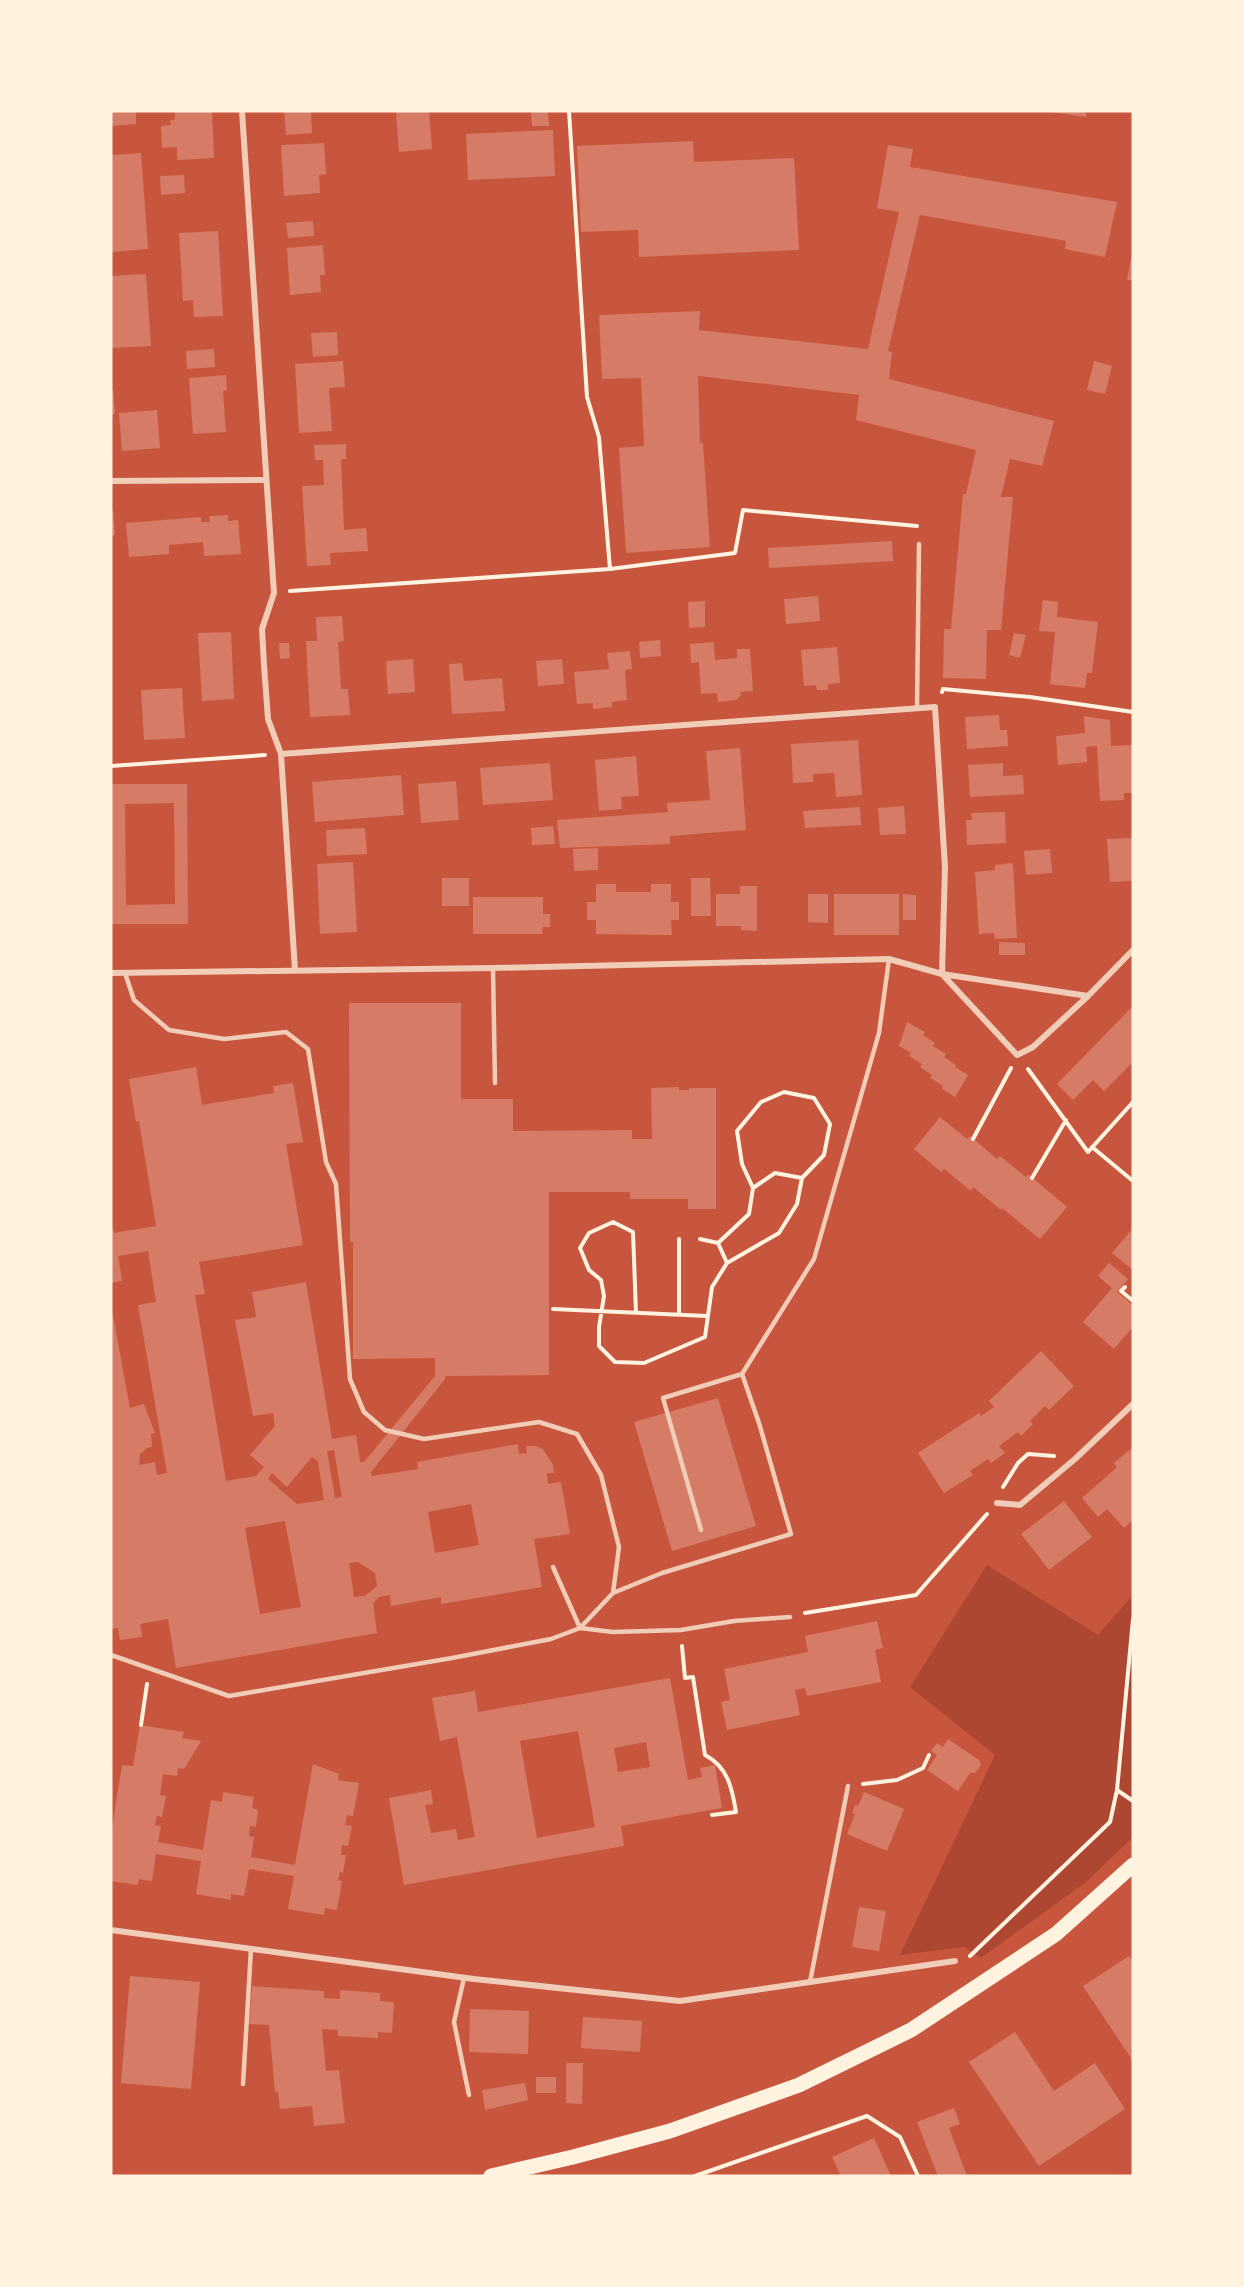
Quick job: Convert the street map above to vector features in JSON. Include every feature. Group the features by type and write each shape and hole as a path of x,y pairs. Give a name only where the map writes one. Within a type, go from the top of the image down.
{"main road":[{"path":"491,2176 670,2131 799,2085 911,2030 1056,1935 1133,1865"}],"street":[{"path":"242,111 274,592 262,629 268,719 281,754 295,969"},
{"path":"111,481 266,480"},
{"path":"281,754 935,707 945,867 942,974 1017,1055 1033,1047 1133,950"},
{"path":"111,974 889,959 942,974 1088,996"},
{"path":"997,1503 1020,1505 1075,1459 1133,1404"},
{"path":"111,1930 464,1978 680,2001 955,1961"}],"lane":[{"path":"917,708 919,544"},
{"path":"701,1530 663,1398 742,1374 814,1259 879,1033 889,959"},
{"path":"493,968 495,1083"},
{"path":"125,973 134,1000 169,1030 224,1038 286,1032 308,1049 326,1162 336,1184 350,1379 364,1412 385,1430 424,1439 539,1422 577,1434 601,1475 619,1547 613,1593"},
{"path":"111,1655 229,1696 551,1639 580,1628 613,1593 673,1569 791,1533 759,1423 742,1374"},
{"path":"553,1567 580,1628"},
{"path":"580,1628 613,1632 681,1630 734,1621 790,1617"},
{"path":"810,1982 848,1786"},
{"path":"243,2084 251,1949"},
{"path":"464,1978 454,2022 469,2095"}],"path":[{"path":"570,111 587,397 599,437 610,569"},
{"path":"274,592 610,569 735,554 742,510 920,527 919,544"},
{"path":"935,707 943,689 1030,697 1133,712"},
{"path":"111,766 281,754"},
{"path":"973,1139 1017,1055 1088,1152 1133,1102"},
{"path":"636,1313 633,1232 613,1222 589,1233 580,1248 589,1270 601,1280 604,1296 599,1346 615,1362 644,1363 705,1337 712,1287 727,1263 779,1233 797,1204 801,1178 824,1155 830,1124 814,1098 784,1092 761,1102 737,1131 742,1164 753,1188 749,1214 718,1243"},
{"path":"1032,1178 1066,1120"},
{"path":"1092,1147 1133,1182"},
{"path":"753,1188 775,1173 801,1178"},
{"path":"679,1239 679,1314"},
{"path":"700,1239 718,1243"},
{"path":"718,1243 727,1263"},
{"path":"1125,1287 1121,1291 1125,1296 1133,1299"},
{"path":"553,1310 707,1316"},
{"path":"790,1617 916,1595 997,1503 1004,1483 1018,1463 1028,1454 1075,1459"},
{"path":"955,1961 967,1958 1110,1822 1117,1790 1133,1619"},
{"path":"681,1630 685,1678 693,1677 705,1755 717,1761 731,1784 736,1812 712,1815"},
{"path":"141,1725 147,1683"},
{"path":"848,1786 897,1780 923,1768 929,1755"},
{"path":"1117,1790 1133,1801"},
{"path":"695,2176 867,2116 900,2137 918,2176"}],"shaded area":[{"path":"987,1565 1098,1635 1133,1595 1133,1837 1086,1882 981,1958 964,1947 900,1955 995,1755 910,1687"}],"building":[{"path":"111,111 136,111 136,124 111,126"},
{"path":"175,111 212,111 214,158 177,160 177,147 162,148 161,126 171,125 170,120 175,120"},
{"path":"284,111 311,111 312,133 286,135"},
{"path":"396,111 429,111 432,149 399,152"},
{"path":"531,111 548,111 549,126 532,126"},
{"path":"1044,111 1086,111 1086,117"},
{"path":"553,130 555,176 468,180 466,134"},
{"path":"693,141 694,162 794,158 799,250 639,257 638,230 581,232 577,146"},
{"path":"324,143 326,174 319,175 320,193 284,196 281,145"},
{"path":"888,145 913,149 910,167 1117,202 1105,257 1065,249 1066,241 920,215 888,351 892,352 889,379 1054,421 1042,466 1010,459 1001,497 1013,497 1001,630 987,630 986,679 943,678 944,629 951,629 963,494 966,494 976,450 856,420 859,395 698,376 700,443 703,443 710,547 626,553 619,448 644,446 641,378 602,379 599,315 700,311 699,330 868,349 899,212 877,208"},
{"path":"141,153 148,249 111,252 111,155"},
{"path":"184,175 185,193 161,195 160,176"},
{"path":"313,221 314,236 288,238 286,223"},
{"path":"218,231 223,316 194,317 193,300 183,301 179,233"},
{"path":"323,245 325,275 320,275 321,292 290,295 287,248"},
{"path":"1133,255 1133,281 1127,280"},
{"path":"146,274 151,346 111,348 111,276"},
{"path":"337,332 338,355 313,357 311,333"},
{"path":"214,349 215,367 187,369 186,351"},
{"path":"343,361 345,387 329,388 332,431 299,433 295,364"},
{"path":"1094,361 1112,366 1105,394 1087,390"},
{"path":"226,375 227,390 223,391 226,432 193,434 189,378"},
{"path":"111,389 113,389 115,414 111,415"},
{"path":"157,410 160,448 122,451 119,413"},
{"path":"346,444 346,459 341,459 344,530 366,528 368,551 330,553 331,565 307,566 302,486 324,485 323,460 315,460 314,445"},
{"path":"111,511 113,511 115,535 111,536"},
{"path":"228,515 228,521 238,520 241,554 204,556 203,542 169,545 169,554 129,557 126,523 201,517 201,522 210,522 209,516"},
{"path":"892,541 893,561 769,568 768,548"},
{"path":"818,596 820,621 786,624 784,599"},
{"path":"1043,600 1058,602 1057,617 1098,622 1092,673 1087,673 1085,688 1050,684 1055,632 1039,631"},
{"path":"705,601 705,627 689,628 688,602"},
{"path":"342,616 344,641 338,642 341,689 348,689 350,715 310,717 306,641 317,641 316,617"},
{"path":"231,632 234,699 202,701 198,633"},
{"path":"1014,633 1026,635 1020,658 1009,655"},
{"path":"660,640 661,656 640,658 639,642"},
{"path":"714,642 715,660 737,658 737,649 750,649 753,691 740,692 741,695 736,700 718,702 717,693 701,694 699,662 691,663 690,644"},
{"path":"279,643 289,643 290,658 280,659"},
{"path":"837,647 840,683 828,684 828,690 817,690 816,685 804,686 801,650"},
{"path":"630,651 632,669 625,670 627,700 612,702 612,707 593,709 593,703 577,704 574,672 609,669 607,653"},
{"path":"413,659 415,692 388,694 386,661"},
{"path":"562,659 564,684 538,686 536,661"},
{"path":"462,663 464,681 502,678 505,711 452,714 449,664"},
{"path":"182,688 185,738 144,740 141,690"},
{"path":"999,715 1000,730 1007,730 1008,746 967,749 965,717"},
{"path":"1084,716 1110,720 1111,746 1133,745 1133,793 1124,793 1124,800 1100,801 1097,746 1086,747 1087,762 1058,765 1056,736 1085,733"},
{"path":"858,740 862,795 836,797 834,773 813,774 813,782 793,783 791,744"},
{"path":"740,748 746,830 670,836 670,844 560,848 557,820 668,812 667,803 710,800 706,751"},
{"path":"636,756 639,796 621,797 622,809 599,811 595,760"},
{"path":"550,763 553,800 483,805 480,768"},
{"path":"1003,763 1003,776 1023,775 1024,794 970,797 968,765"},
{"path":"401,775 404,815 315,822 312,782"},
{"path":"456,781 459,820 421,823 418,784"},
{"path":"111,784 187,784 188,924 111,924","holes":["174,803 175,904 126,905 125,804"]},
{"path":"904,806 906,834 880,835 878,808"},
{"path":"860,807 861,825 805,828 803,811"},
{"path":"1005,812 1006,843 967,845 966,820 972,820 971,813"},
{"path":"553,826 555,844 532,845 531,828"},
{"path":"365,828 367,854 327,856 326,830"},
{"path":"1133,838 1133,881 1110,882 1107,839"},
{"path":"598,848 598,870 574,871 573,849"},
{"path":"1050,849 1052,873 1026,875 1024,851"},
{"path":"353,862 357,932 320,934 317,864"},
{"path":"1013,863 1017,938 995,939 994,933 979,934 975,872 995,870 995,865"},
{"path":"442,878 469,878 469,906 442,906"},
{"path":"691,878 710,878 711,916 691,916"},
{"path":"596,884 616,884 616,892 651,892 651,884 671,884 671,902 679,902 679,920 671,920 672,935 596,934 596,920 587,920 587,902 596,902"},
{"path":"740,886 757,886 757,931 741,930 741,926 716,926 716,894 740,894"},
{"path":"808,894 828,894 828,923 808,922"},
{"path":"834,894 899,894 899,935 834,935"},
{"path":"903,894 916,895 916,920 903,920"},
{"path":"473,897 543,897 543,914 550,914 550,927 543,927 542,934 473,934"},
{"path":"999,942 1025,943 1025,955 999,955"},
{"path":"349,1003 461,1003 461,1099 513,1099 513,1131 632,1130 632,1139 652,1139 651,1088 679,1087 679,1090 689,1090 689,1088 716,1088 716,1209 688,1209 688,1199 630,1199 630,1192 549,1192 549,1375 445,1376 445,1379 371,1472 372,1476 418,1469 417,1462 518,1444 519,1454 527,1453 526,1446 543,1449 553,1465 554,1473 547,1473 548,1484 561,1482 570,1534 534,1539 542,1587 441,1604 441,1597 391,1606 390,1595 379,1597 373,1603 377,1633 176,1668 168,1619 140,1624 142,1637 120,1640 118,1628 111,1629 111,1305 130,1408 144,1404 155,1433 151,1434 152,1447 140,1454 139,1465 155,1462 157,1475 167,1473 138,1305 156,1302 148,1251 118,1256 122,1281 111,1283 111,1223 114,1233 156,1226 139,1121 136,1122 129,1079 196,1067 202,1105 274,1093 273,1086 293,1083 303,1142 286,1144 303,1245 199,1262 205,1294 195,1295 226,1481 256,1476 264,1467 250,1455 275,1426 273,1413 253,1416 235,1320 256,1317 252,1292 306,1282 332,1439 356,1435 360,1462 364,1462 435,1376 435,1358 353,1359 353,1242 350,1242","holes":["334,1450 342,1497 335,1498 327,1451","312,1457 318,1461 324,1500 297,1504 268,1479 272,1473 287,1487","471,1504 479,1545 435,1553 428,1512","285,1521 301,1607 260,1614 245,1528","358,1562 375,1573 377,1586 365,1596 354,1597 349,1563"]},
{"path":"1133,1006 1133,1062 1104,1091 1093,1080 1073,1100 1057,1084"},
{"path":"907,1022 925,1032 923,1035 935,1043 933,1046 946,1054 944,1057 968,1075 955,1097 930,1078 932,1075 920,1067 922,1064 909,1056 911,1053 899,1046"},
{"path":"940,1117 967,1139 970,1136 997,1159 1000,1156 1026,1177 1028,1174 1067,1207 1040,1239 973,1187 971,1191 944,1169 941,1172 914,1149"},
{"path":"1133,1228 1133,1270 1112,1253"},
{"path":"1109,1263 1128,1279 1117,1292 1133,1305 1133,1327 1114,1349 1083,1322 1112,1288 1098,1276"},
{"path":"1041,1351 1074,1386 1049,1410 1045,1406 1030,1421 1033,1424 1021,1436 1018,1432 999,1446 1005,1453 991,1463 988,1459 970,1471 973,1475 944,1493 918,1453 979,1413 981,1416 994,1407 989,1401"},
{"path":"718,1398 756,1526 672,1551 634,1422"},
{"path":"1133,1447 1133,1520 1124,1528 1107,1509 1098,1517 1082,1498 1117,1467 1114,1463"},
{"path":"1064,1501 1092,1537 1049,1570 1021,1534"},
{"path":"877,1621 883,1648 875,1650 881,1682 807,1696 805,1688 795,1690 800,1715 727,1730 721,1702 730,1700 724,1669 808,1652 805,1636"},
{"path":"670,1678 688,1780 702,1777 700,1768 715,1765 722,1808 621,1826 624,1846 404,1885 389,1798 431,1790 433,1804 425,1805 431,1833 456,1829 458,1840 475,1837 457,1737 440,1741 432,1698 475,1691 478,1712","holes":["578,1731 595,1827 537,1838 520,1741","646,1742 650,1767 618,1772 614,1748"]},
{"path":"140,1725 184,1732 182,1738 201,1741 184,1769 178,1768 177,1776 163,1774 160,1795 166,1796 162,1817 157,1816 155,1825 161,1826 158,1842 203,1850 211,1800 222,1802 223,1792 254,1797 252,1808 258,1810 256,1827 250,1826 249,1836 254,1837 251,1857 295,1865 313,1764 339,1774 338,1780 359,1783 353,1816 347,1815 345,1825 352,1826 348,1846 342,1845 341,1855 346,1855 343,1873 340,1872 338,1880 342,1881 337,1910 325,1908 324,1915 288,1909 294,1876 249,1869 244,1896 231,1894 231,1900 196,1894 201,1861 156,1854 152,1881 139,1879 138,1885 111,1881 111,1834 122,1765 133,1766"},
{"path":"948,1739 979,1760 981,1765 975,1773 970,1773 958,1791 927,1770 937,1755 931,1751 937,1743 943,1747"},
{"path":"864,1792 904,1809 887,1851 847,1834 855,1814 852,1813 855,1805 858,1806"},
{"path":"859,1907 886,1911 879,1951 852,1947"},
{"path":"1129,1956 1133,1962 1133,2061 1083,1986"},
{"path":"130,1976 200,1982 191,2089 121,2083"},
{"path":"252,1986 324,1991 324,1998 340,1999 340,1990 380,1993 380,2001 394,2002 392,2033 378,2032 378,2038 338,2036 338,2030 322,2029 326,2071 339,2070 345,2123 314,2126 312,2106 280,2109 278,2092 275,2092 269,2025 249,2024"},
{"path":"470,2009 529,2011 528,2054 469,2052"},
{"path":"583,2017 642,2021 640,2052 581,2048"},
{"path":"1015,2032 1054,2091 1095,2063 1125,2109 1039,2166 969,2062"},
{"path":"566,2063 583,2063 582,2104 566,2103"},
{"path":"536,2077 556,2077 556,2093 536,2093"},
{"path":"525,2083 528,2100 485,2110 482,2090"},
{"path":"954,2108 960,2124 949,2128 967,2176 938,2176 917,2122"},
{"path":"874,2138 891,2176 841,2176 832,2157"}]}
